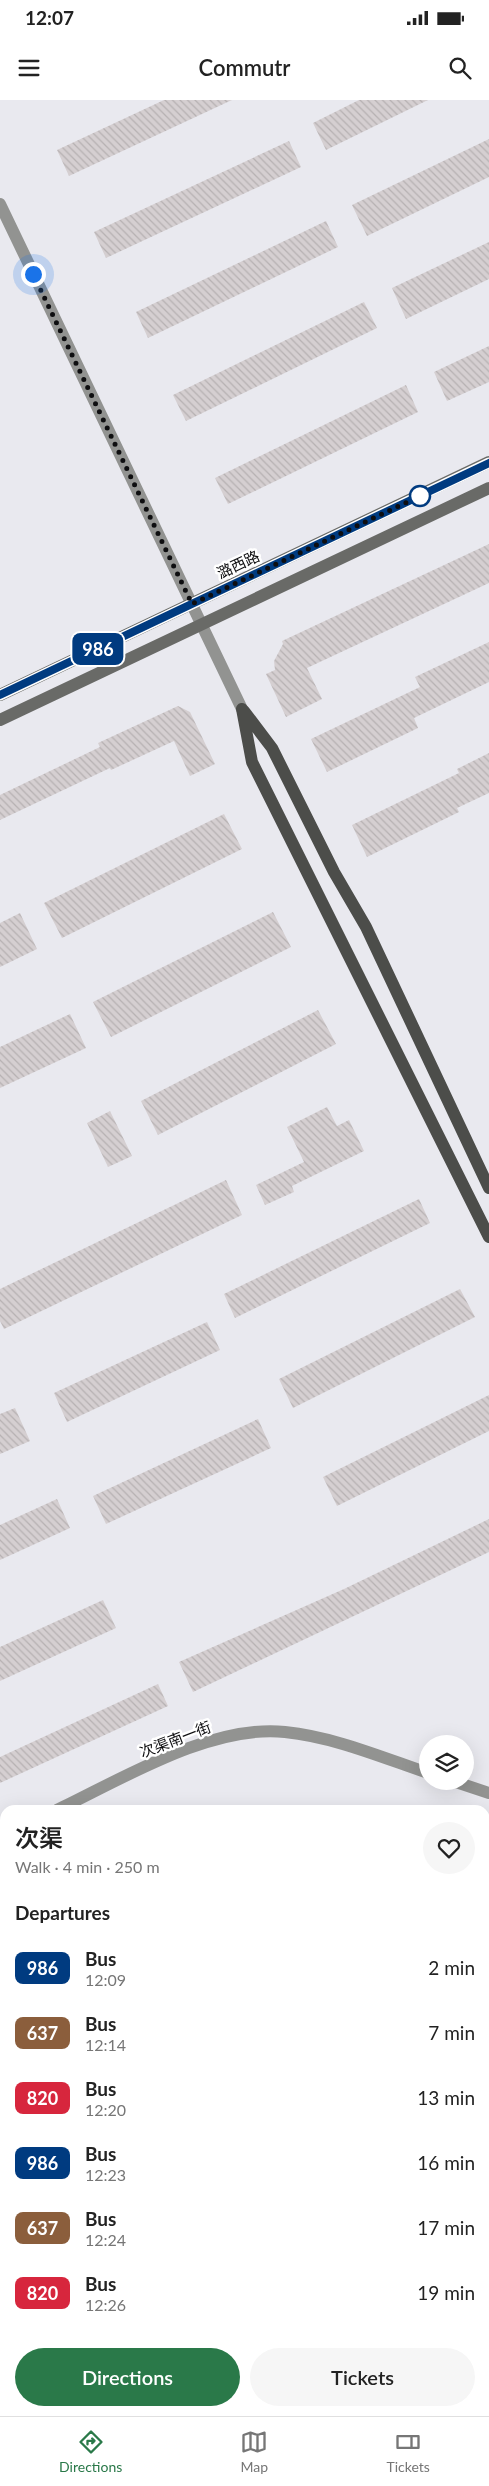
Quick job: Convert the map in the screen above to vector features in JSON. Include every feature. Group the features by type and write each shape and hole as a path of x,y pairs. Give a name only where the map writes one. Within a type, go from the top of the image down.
{"main road":[{"name":"潞西路","path":"0,695 489,462"},
{"path":"0,720 489,488"},
{"path":"242,709 272,748 334,872 366,927 489,1188"},
{"path":"242,709 252,762 489,1237"}],"street":[{"path":"0,204 242,709"},
{"name":"次渠南一街","path":"68,1805 196,1745 243,1732 284,1732 330,1740 419,1770"},
{"path":"474,1788 489,1793"}],"building":[{"path":"164,100 232,100 69,176 57,150"},
{"path":"359,100 428,100 326,150 313,123"},
{"path":"489,139 489,177 367,236 352,205"},
{"path":"289,141 301,167 106,258 94,232"},
{"path":"326,221 338,247 148,338 136,312"},
{"path":"489,242 489,279 406,319 392,288"},
{"path":"364,302 377,328 186,421 173,395"},
{"path":"489,346 489,382 447,401 434,372"},
{"path":"406,385 418,412 228,504 215,478"},
{"path":"489,544 489,583 307,668 322,699 286,717 266,674 275,670 274,661 283,644 282,641"},
{"path":"489,642 489,682 414,718 418,728 327,772 311,739 420,687 415,677"},
{"path":"178,706 190,712 215,764 190,776 174,741 111,770 110,768 0,820 0,795 100,747 98,743"},
{"path":"489,753 489,793 457,808 459,812 367,857 352,825 459,773 457,769"},
{"path":"224,814 242,849 62,938 44,903"},
{"path":"273,912 291,947 111,1037 93,1002"},
{"path":"20,913 37,949 0,967 0,923"},
{"path":"318,1010 336,1044 158,1135 141,1101"},
{"path":"70,1014 86,1048 0,1088 0,1047"},
{"path":"327,1107 337,1126 349,1120 364,1151 292,1186 294,1192 265,1205 256,1185 304,1162 287,1127"},
{"path":"110,1111 132,1156 108,1167 87,1123"},
{"path":"226,1180 242,1215 4,1329 0,1321 0,1289"},
{"path":"419,1199 430,1223 235,1318 224,1294"},
{"path":"460,1289 475,1317 293,1408 279,1379"},
{"path":"207,1322 220,1350 67,1422 54,1393"},
{"path":"489,1395 489,1431 337,1506 323,1477"},
{"path":"15,1408 30,1441 0,1454 0,1414"},
{"path":"258,1419 271,1448 106,1524 93,1496"},
{"path":"57,1499 70,1528 0,1560 0,1525"},
{"path":"489,1519 489,1552 193,1692 179,1662 344,1589"},
{"path":"103,1600 116,1628 0,1681 0,1647"},
{"path":"158,1684 168,1706 0,1783 0,1757"}],"bus line":[{"name":"986","path":"0,695 489,463"}],"route":[{"path":"33,274 192,604 420,496"}]}
